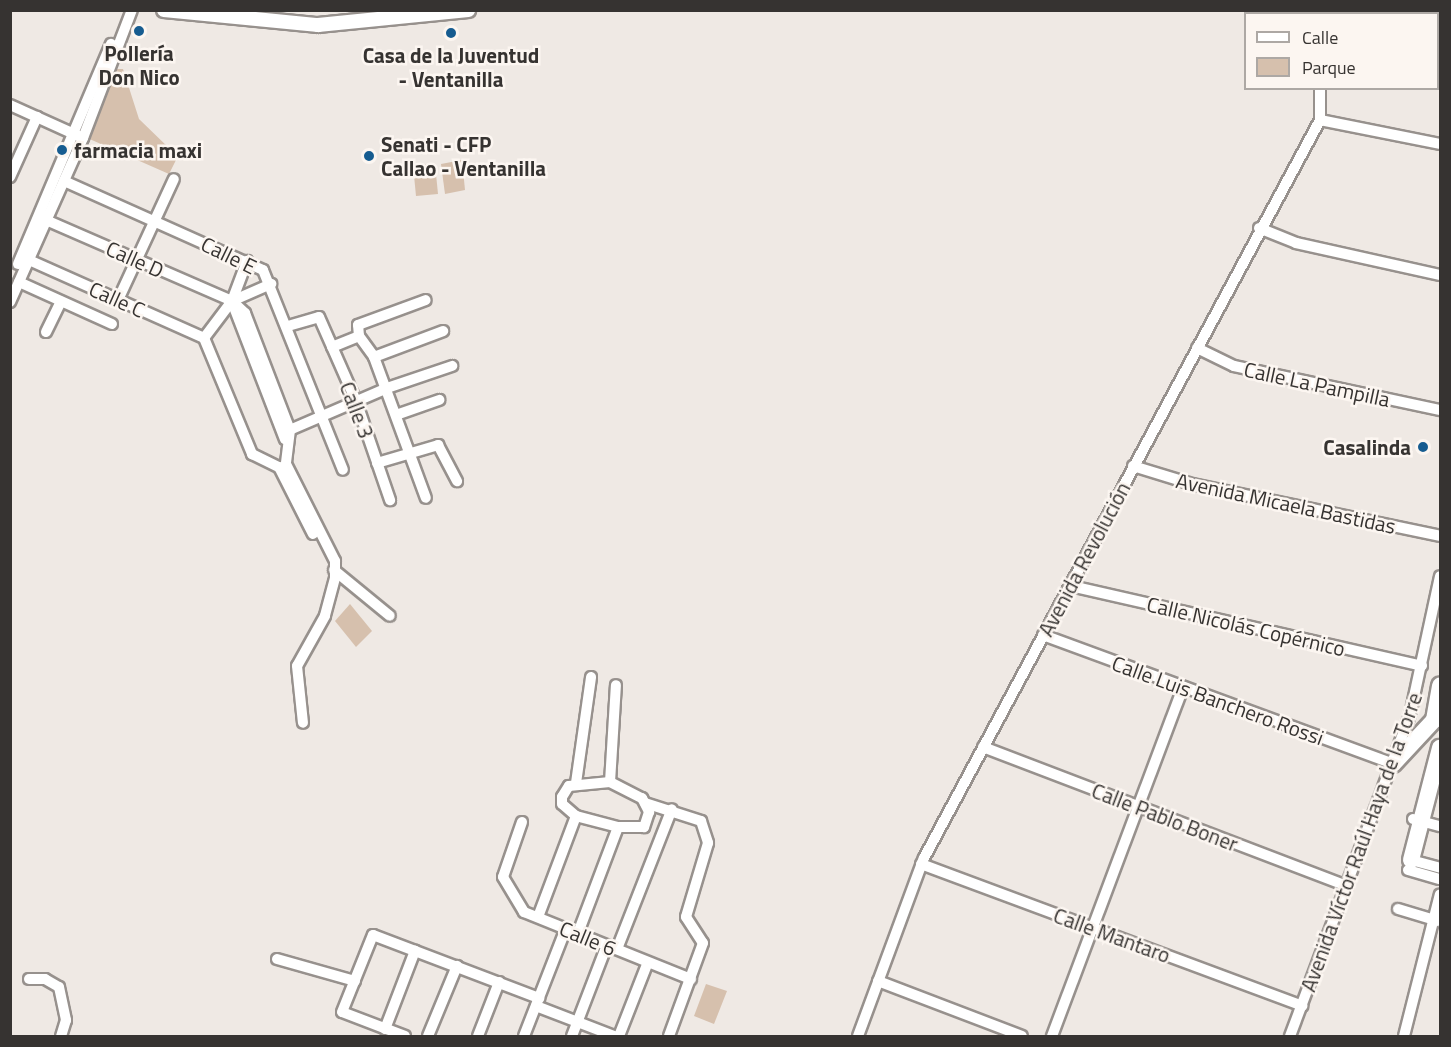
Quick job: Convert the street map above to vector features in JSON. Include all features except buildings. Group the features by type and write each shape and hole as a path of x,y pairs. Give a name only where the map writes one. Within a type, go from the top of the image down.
{"highway":[{"path":"1393,764 1434,720 1440,686"},
{"path":"1410,865 1417,820 1440,755"}],"main road":[{"path":"164,10 311,25 468,10"}],"street":[{"path":"10,302 19,282 21,263 64,181 124,10"},
{"path":"43,219 132,10"},
{"name":"Avenida Revolución","path":"858,1036 921,864 1071,586 1259,228 1320,120 1320,90"},
{"path":"10,105 79,136"},
{"path":"10,177 37,117"},
{"path":"1320,120 1440,144"},
{"path":"118,300 174,179"},
{"name":"Calle E","path":"64,181 263,270 288,326 343,470"},
{"name":"Calle D","path":"43,219 232,301"},
{"path":"1259,228 1296,243 1440,275"},
{"path":"247,261 232,301 204,338 252,454 264,463 283,465"},
{"name":"Calle C","path":"21,263 118,300 204,338"},
{"path":"19,282 112,324"},
{"path":"232,301 271,284"},
{"path":"426,300 358,325 358,336 374,357 426,498"},
{"path":"46,332 61,301"},
{"path":"232,301 245,313 286,431 287,445 283,465 335,566 390,616"},
{"name":"Calle 3","path":"288,326 315,316 321,321 356,401 390,500"},
{"path":"374,357 443,331"},
{"path":"332,347 358,336"},
{"name":"Calle La Pampilla","path":"1197,348 1234,366 1440,410"},
{"path":"286,431 387,388 452,366"},
{"path":"396,415 439,400"},
{"path":"376,463 433,445 446,453 457,482"},
{"name":"Avenida Micaela Bastidas","path":"1133,466 1192,484 1440,536"},
{"path":"303,723 297,666 325,616 335,566"},
{"name":"Avenida Víctor Raúl Haya de la Torre","path":"1290,1036 1393,764 1422,666 1440,576"},
{"name":"Calle Nicolás Copérnico","path":"1071,586 1422,666"},
{"name":"Calle Luis Banchero Rossi","path":"1043,635 1393,764"},
{"path":"576,783 591,677"},
{"path":"610,782 616,685"},
{"path":"1052,1036 1182,687"},
{"name":"Calle Pablo Boner","path":"983,747 1347,886"},
{"path":"645,803 649,820 644,827 618,827 576,816 562,804 561,797 564,789 576,783 610,782 627,788 645,803 672,809 701,821 708,837 707,851 686,917 691,930 703,937 691,979 669,1036"},
{"path":"572,1036 672,809"},
{"path":"538,917 576,816"},
{"path":"1417,820 1440,826"},
{"name":"Calle 6","path":"522,822 502,877 524,912 691,979"},
{"path":"578,933 618,827"},
{"name":"Calle Mantaro","path":"921,864 1302,1006"},
{"path":"1410,865 1440,868"},
{"path":"1410,865 1440,879"},
{"path":"1404,1036 1437,921 1440,894"},
{"path":"1398,909 1437,921"},
{"path":"524,1036 566,928"},
{"path":"405,1036 342,1012 373,935 500,982 577,1022 614,1036"},
{"path":"385,1029 415,951"},
{"path":"277,959 355,981"},
{"path":"619,1036 648,962"},
{"path":"428,1036 457,966"},
{"path":"28,979 45,979 59,987 66,1020 61,1036"},
{"path":"878,981 1022,1036"},
{"path":"478,1036 500,982"}],"green space":[{"path":"113,69 123,69 139,119 171,150 169,157 176,160 169,174 85,137"},
{"path":"462,160 465,190 445,194 441,164"},
{"path":"435,164 438,194 416,196 413,165"},
{"path":"350,604 372,631 356,647 335,621"},
{"path":"706,984 727,991 714,1024 694,1016"}],"place":[{"name":"Pollería Don Nico","path":"139,31"},
{"name":"Casa de la Juventud - Ventanilla","path":"451,33"},
{"name":"farmacia maxi","path":"62,150"},
{"name":"Senati - CFP Callao - Ventanilla","path":"369,156"},
{"name":"Casalinda","path":"1423,447"}]}
